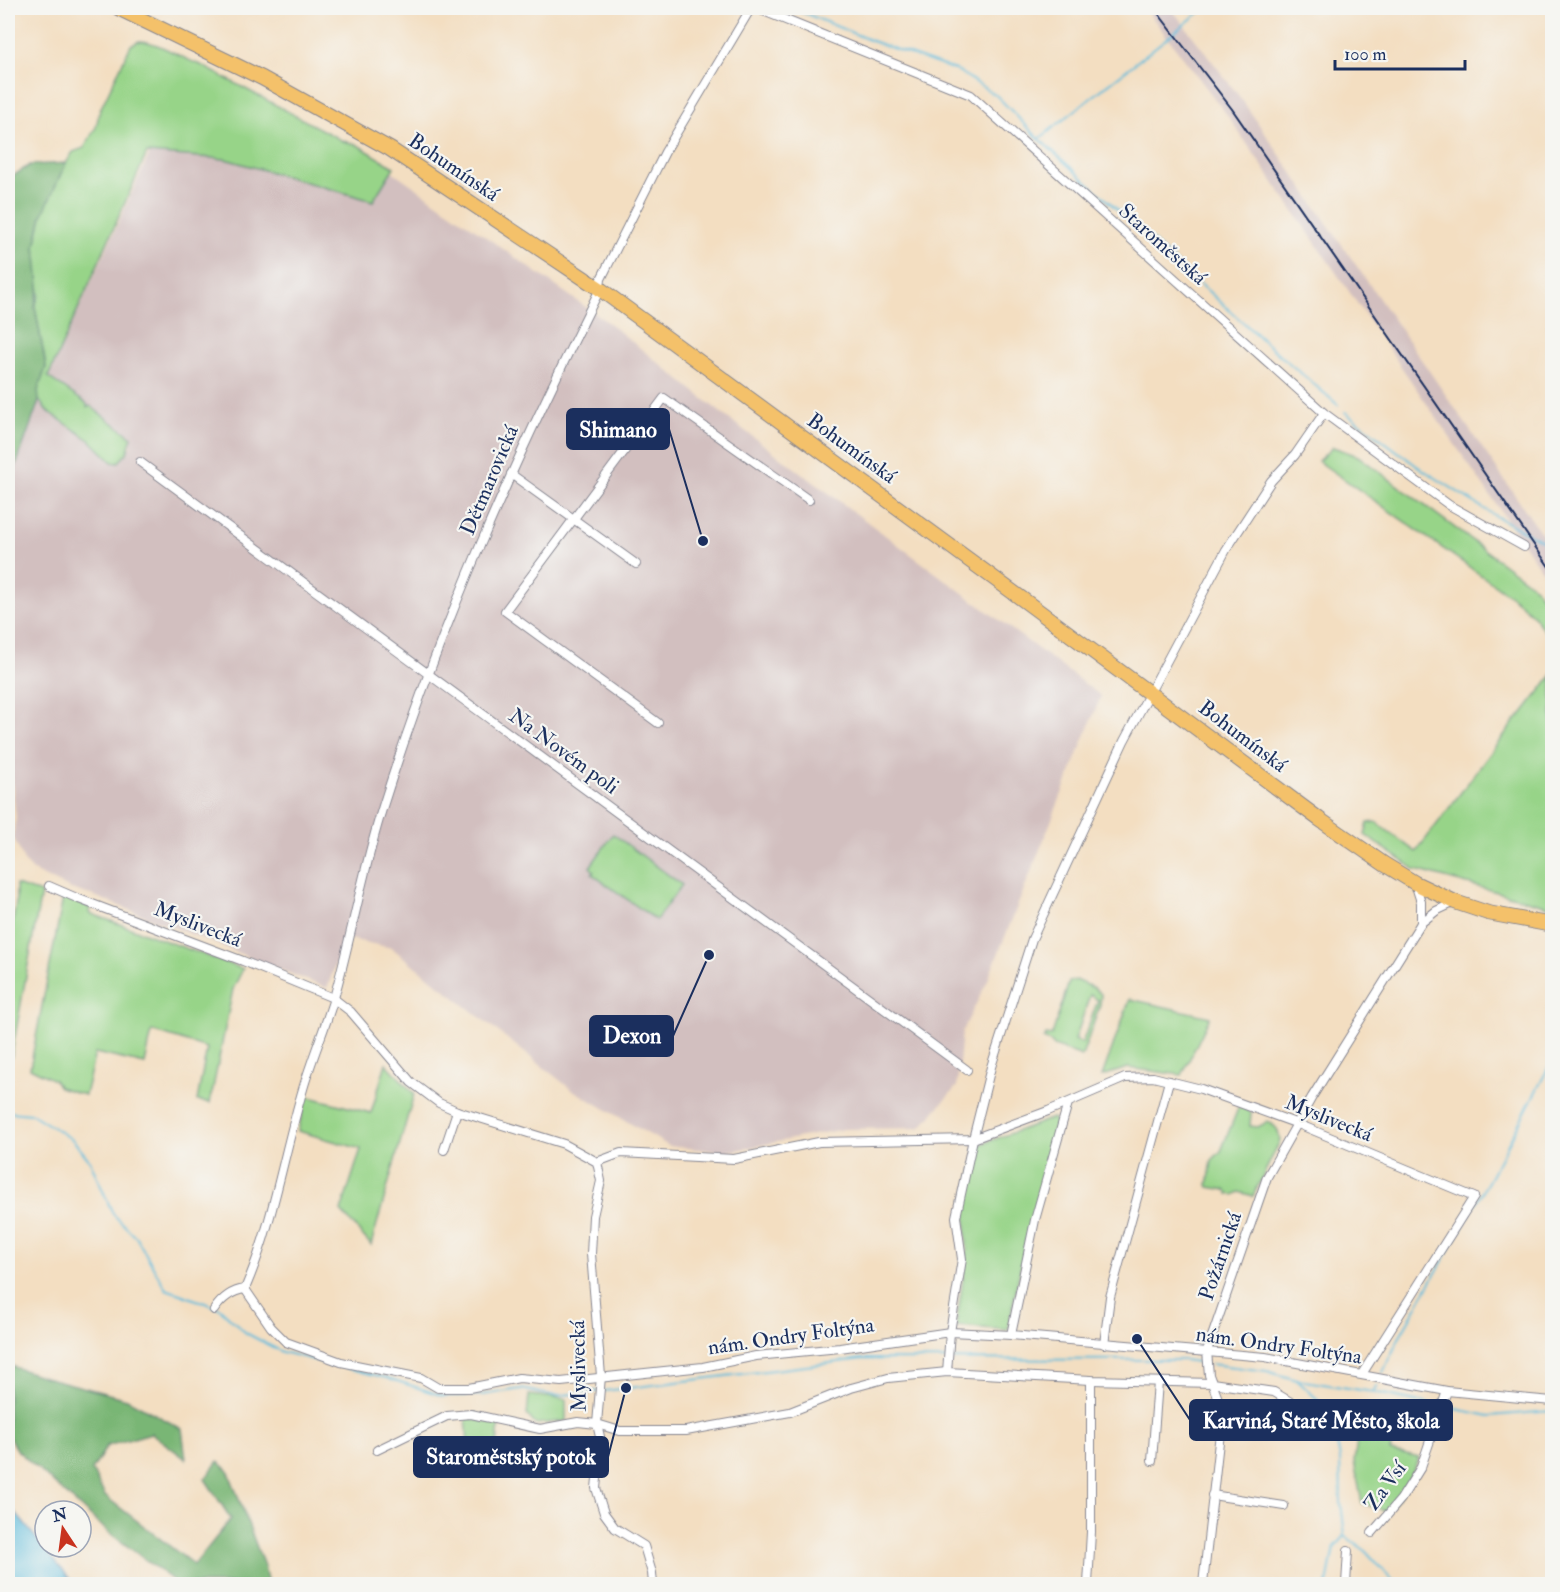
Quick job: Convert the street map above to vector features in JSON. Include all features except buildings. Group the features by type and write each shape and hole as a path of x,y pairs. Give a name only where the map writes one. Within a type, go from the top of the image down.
{"main road":[{"name":"Bohumínská","path":"118,8 262,78 390,149 600,289 1327,825 1415,883 1455,902 1488,913 1552,926"}],"street":[{"name":"Dětmarovická","path":"333,998 382,808 428,674 511,474 546,395 600,289 601,279 665,152 751,8"},
{"name":"Staroměstská","path":"756,8 972,95 1324,413 1449,505 1524,547"},
{"path":"658,723 505,611 664,398 810,500"},
{"path":"948,1364 950,1332 962,1259 956,1217 991,1068 1032,939 1124,741 1226,550 1271,481 1295,455 1324,413"},
{"name":"Na Novém poli","path":"140,462 968,1070"},
{"path":"511,474 636,564"},
{"path":"1415,883 1421,902 1421,923"},
{"name":"Myslivecká","path":"49,886 333,998 351,1012 411,1082 439,1103 457,1111 564,1143 597,1162 601,1182 593,1216 591,1254 600,1385 597,1424 601,1441 596,1488 604,1513 615,1528 644,1546 653,1584"},
{"path":"1421,923 1436,910 1455,902"},
{"name":"Požárnická","path":"1203,1584 1221,1424 1207,1351 1267,1177 1312,1097 1421,923"},
{"path":"216,1306 234,1291 245,1289 270,1222 303,1089 333,998"},
{"name":"Myslivecká","path":"597,1162 621,1153 734,1159 819,1142 973,1139 1068,1103 1125,1078 1153,1077 1201,1089 1298,1124 1474,1197 1362,1374"},
{"path":"1104,1344 1110,1297 1169,1081"},
{"path":"1011,1335 1035,1220 1068,1103"},
{"path":"444,1150 457,1111"},
{"name":"nám. Ondry Foltýna","path":"245,1289 271,1327 286,1342 341,1362 420,1378 438,1388 469,1388 519,1378 600,1385 756,1356 840,1348 950,1332 1207,1351 1362,1374 1447,1391"},
{"path":"377,1450 447,1416 471,1414 540,1429 578,1422 597,1424 620,1431 686,1431 790,1412 851,1388 948,1364 1091,1380 1212,1383 1274,1392 1299,1407 1315,1434"},
{"path":"1088,1584 1091,1532 1091,1380"},
{"path":"1152,1461 1158,1382"},
{"path":"1447,1391 1552,1401"},
{"name":"Za Vsí","path":"1372,1533 1401,1499 1421,1467 1447,1391"},
{"path":"1212,1495 1284,1506"},
{"path":"1346,1584 1348,1551"}],"shaded area":[{"path":"1145,8 1171,8 1242,100 1552,549 1552,585 1225,112"},
{"path":"150,153 225,159 373,201 392,171 610,324 725,416 1101,696 987,982 962,1032 957,1086 920,1128 843,1129 726,1152 669,1146 571,1089 392,948 345,938 327,988 97,897 71,889 33,871 24,861 13,836 16,818 8,745 8,488 39,401 47,411 90,440 112,462 127,453 131,446 132,437 87,408 87,404 48,377"}],"green space":[{"path":"139,41 162,47 201,65 343,141 356,144 394,167 373,201 225,159 147,153 48,377 132,437 127,453 118,463 112,462 90,440 47,411 38,399 38,390 46,367 35,307 39,295 35,246 49,196 73,152 84,148 96,127 100,110 131,45"},
{"path":"66,163 42,216 35,246 39,286 35,307 46,367 38,390 39,401 8,488 8,179 30,165"},
{"path":"1333,447 1358,456 1536,588 1552,613 1552,641 1532,614 1512,597 1318,461"},
{"path":"1552,675 1552,907 1416,870 1365,835 1368,823 1376,822 1416,852"},
{"path":"613,834 682,885 656,920 592,874 594,871 590,867"},
{"path":"16,885 41,893 9,1070 8,952 16,903"},
{"path":"63,898 90,907 89,913 243,969 233,989 210,1103 197,1101 207,1048 152,1031 145,1064 95,1053 85,1095 59,1087 54,1080 30,1068"},
{"path":"1076,980 1094,988 1101,994 1100,1005 1082,1056 1054,1046 1043,1039 1046,1035 1051,1036 1053,1032 1069,982","holes":["1090,995 1098,1000 1082,1043 1075,1040"]},
{"path":"1130,999 1210,1017 1182,1075 1128,1068 1102,1076"},
{"path":"386,1063 414,1094 371,1245 341,1211 361,1149 298,1131 306,1096 371,1113"},
{"path":"1239,1106 1251,1112 1250,1126 1258,1127 1267,1122 1275,1127 1280,1137 1253,1196 1239,1192 1234,1195 1229,1194 1226,1190 1208,1185 1212,1160 1221,1151"},
{"path":"1053,1118 1058,1126 1025,1245 1008,1330 956,1326 967,1253 965,1202 979,1145"},
{"path":"8,1365 127,1399 182,1429 186,1459 151,1433 107,1446 92,1470 105,1496 194,1565 231,1519 205,1479 218,1461 228,1470 264,1566 268,1584 178,1584 93,1518 93,1499 71,1499 18,1451 8,1436"},
{"path":"529,1395 566,1399 566,1421 535,1424 527,1415"},
{"path":"466,1417 499,1425 496,1456 469,1457"},
{"path":"1360,1419 1396,1422 1390,1451 1419,1458 1401,1495 1387,1512 1362,1503 1354,1462"}],"water":[{"path":"8,1504 33,1534 33,1559 53,1559 74,1584 8,1584"}],"waterway":[{"path":"792,8 872,41 958,71 997,96 1039,139 1338,405"},
{"path":"1039,139 1205,8"},
{"path":"1345,412 1417,466 1497,517 1552,546"},
{"path":"1383,1372 1401,1334 1489,1180 1552,1061"},
{"path":"8,1112 32,1114 73,1140 90,1161 113,1214 136,1237 166,1289 219,1308 246,1333 282,1352 391,1379 443,1396 482,1395 521,1389 555,1396 598,1391"},
{"path":"604,1391 863,1359 1184,1360 1205,1363"},
{"path":"1210,1364 1267,1371 1297,1380 1330,1411 1340,1458 1341,1503 1345,1536 1366,1551 1396,1584"},
{"path":"1298,1380 1373,1392 1377,1385"},
{"path":"1374,1392 1438,1406"},
{"path":"1447,1407 1489,1416 1552,1411"},
{"path":"1327,1584 1334,1548 1345,1536"}],"railway":[{"path":"1154,8 1232,109 1552,571"}],"place":[{"name":"Shimano","path":"703,541"},
{"name":"Dexon","path":"709,955"},
{"name":"Karviná, Staré Město, škola","path":"1137,1339"},
{"name":"Staroměstský potok","path":"626,1388"}]}
